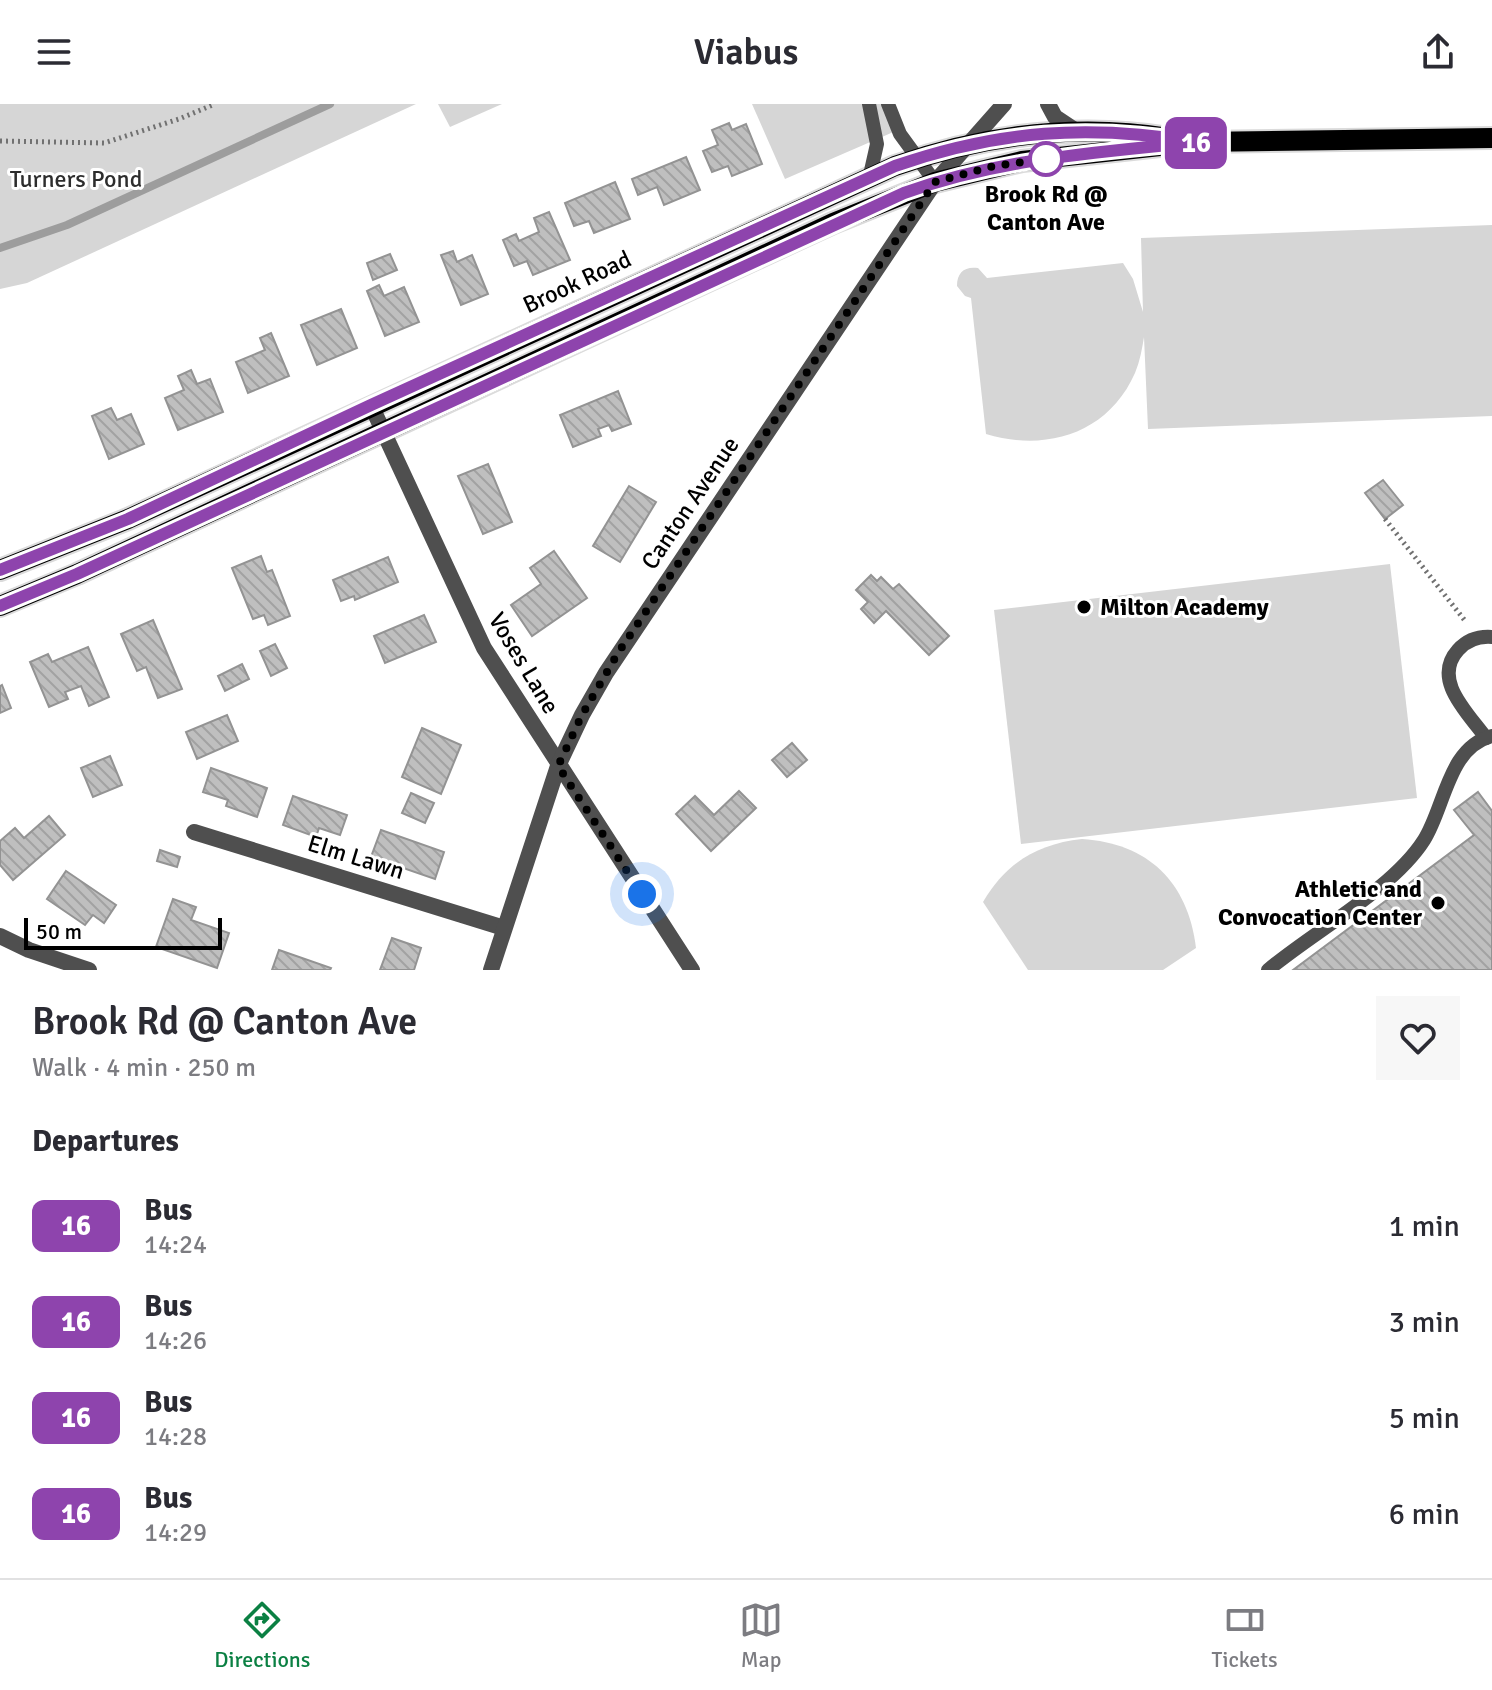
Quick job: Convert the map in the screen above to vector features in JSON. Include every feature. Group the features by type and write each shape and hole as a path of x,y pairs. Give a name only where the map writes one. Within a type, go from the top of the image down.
{"main road":[{"name":"Brook Road","path":"0,570 128,519 870,175 919,157 1023,135 1076,131 1129,133 1197,142"},
{"name":"Brook Road","path":"0,606 77,574 857,212 935,182 1022,161 1197,142 1492,138"}],"street":[{"name":"Canton Avenue","path":"491,970 558,766 582,715 618,653 935,182 1004,104"},
{"path":"1048,104 1055,117 1076,131"},
{"name":"Voses Lane","path":"371,405 479,638 558,766 692,970"},
{"name":"Elm Lawn","path":"194,832 504,928"},
{"path":"0,936 29,950 89,970"}],"lane":[{"path":"869,104 877,144 870,175"},
{"path":"888,104 900,134 935,182"},
{"path":"1268,970 1378,887 1414,853 1432,826 1465,751 1489,737 1455,696 1448,676 1455,652 1465,643 1485,637"}],"path":[{"path":"0,141 104,143 215,104"},
{"path":"1385,519 1485,637"}],"green space":[{"name":"Turners Pond","path":"0,104 416,104 27,283 0,289"},
{"path":"438,104 502,104 450,127"},
{"path":"752,104 892,104 898,130 785,179"},
{"path":"1492,225 1492,416 1148,429 1144,337 1137,368 1123,394 1109,411 1092,424 1052,439 1031,441 986,434 971,298 957,286 958,277 966,269 978,268 987,278 1123,263 1133,279 1143,312 1141,238"},
{"path":"1390,564 1417,798 1021,844 994,610"},
{"path":"1082,839 1127,848 1161,870 1184,904 1196,948 1163,970 1028,970 983,902 1002,876 1024,858 1051,845"}],"building":[{"path":"729,123 732,130 746,124 762,164 732,176 728,166 712,172 703,151 718,145 712,130"},
{"path":"686,157 700,190 664,205 657,187 638,195 632,179"},
{"path":"615,182 630,219 594,233 589,221 574,226 565,203"},
{"path":"549,212 570,260 533,275 527,261 514,266 503,240 516,234 519,241 539,232 534,218"},
{"path":"453,251 457,262 472,255 488,294 461,305 441,255"},
{"path":"390,254 397,270 373,280 367,263"},
{"path":"379,285 384,296 404,287 419,322 385,336 367,291"},
{"path":"341,309 357,348 317,365 301,325"},
{"path":"271,333 289,376 248,393 236,362 265,350 260,338"},
{"path":"191,370 197,384 210,379 223,412 178,430 165,398 184,390 178,376"},
{"path":"618,391 631,424 612,431 609,425 598,429 601,436 573,447 560,415"},
{"path":"111,408 117,420 131,414 144,444 109,459 92,416"},
{"path":"488,464 512,522 483,534 458,476"},
{"path":"1383,480 1403,505 1385,519 1365,493"},
{"path":"629,486 656,502 620,562 593,546"},
{"path":"554,551 587,598 532,636 511,605 541,584 530,568"},
{"path":"261,556 267,572 272,570 290,616 268,625 264,615 253,619 232,568"},
{"path":"388,557 398,582 355,600 354,596 341,601 333,580"},
{"path":"871,575 877,581 881,577 893,589 899,584 949,636 929,655 886,611 874,623 861,609 868,602 856,590"},
{"path":"424,615 436,642 385,663 374,636"},
{"path":"153,620 182,689 158,698 146,667 137,671 121,634"},
{"path":"275,644 287,668 271,676 260,651"},
{"path":"88,647 109,697 89,706 81,686 65,692 68,699 49,707 30,662 48,654 52,662"},
{"path":"242,664 249,679 225,691 218,676"},
{"path":"0,686 11,708 0,713"},
{"path":"227,715 238,741 197,759 186,732"},
{"path":"422,728 461,745 441,794 402,777"},
{"path":"792,743 807,760 787,777 772,760"},
{"path":"110,756 122,785 93,797 81,768"},
{"path":"211,768 267,788 257,817 226,806 228,800 203,792"},
{"path":"739,791 756,808 711,851 676,814 695,796 714,815"},
{"name":"Athletic and Convocation Center","path":"1478,792 1492,811 1492,970 1293,970 1474,835 1454,810"},
{"path":"411,793 434,803 425,823 402,813"},
{"path":"293,796 347,815 340,835 319,828 316,837 283,825"},
{"path":"49,816 65,835 13,880 0,865 0,841 15,828 24,838"},
{"path":"381,830 444,852 435,879 371,857"},
{"path":"160,850 180,857 177,867 157,861"},
{"path":"66,871 116,905 104,923 93,915 85,925 47,899"},
{"path":"173,899 196,907 191,920 229,933 217,968 156,947"},
{"path":"392,938 421,948 414,970 380,970"},
{"path":"279,950 331,968 272,970"}],"waterway":[{"path":"0,248 67,225 330,104"}],"bus line":[{"name":"16","path":"0,570 128,519 855,182 919,157 966,145 1050,132 1103,131 1197,142 1022,161 964,174 904,193 77,574 0,606"}],"place":[{"name":"Brook Rd @ Canton Ave","path":"1046,159"},
{"name":"Milton Academy","path":"1084,607"},
{"name":"Athletic and Convocation Center","path":"1438,903"}],"route":[{"path":"642,894 558,766 582,715 618,653 935,182 994,166 1052,158 1046,159"}]}
